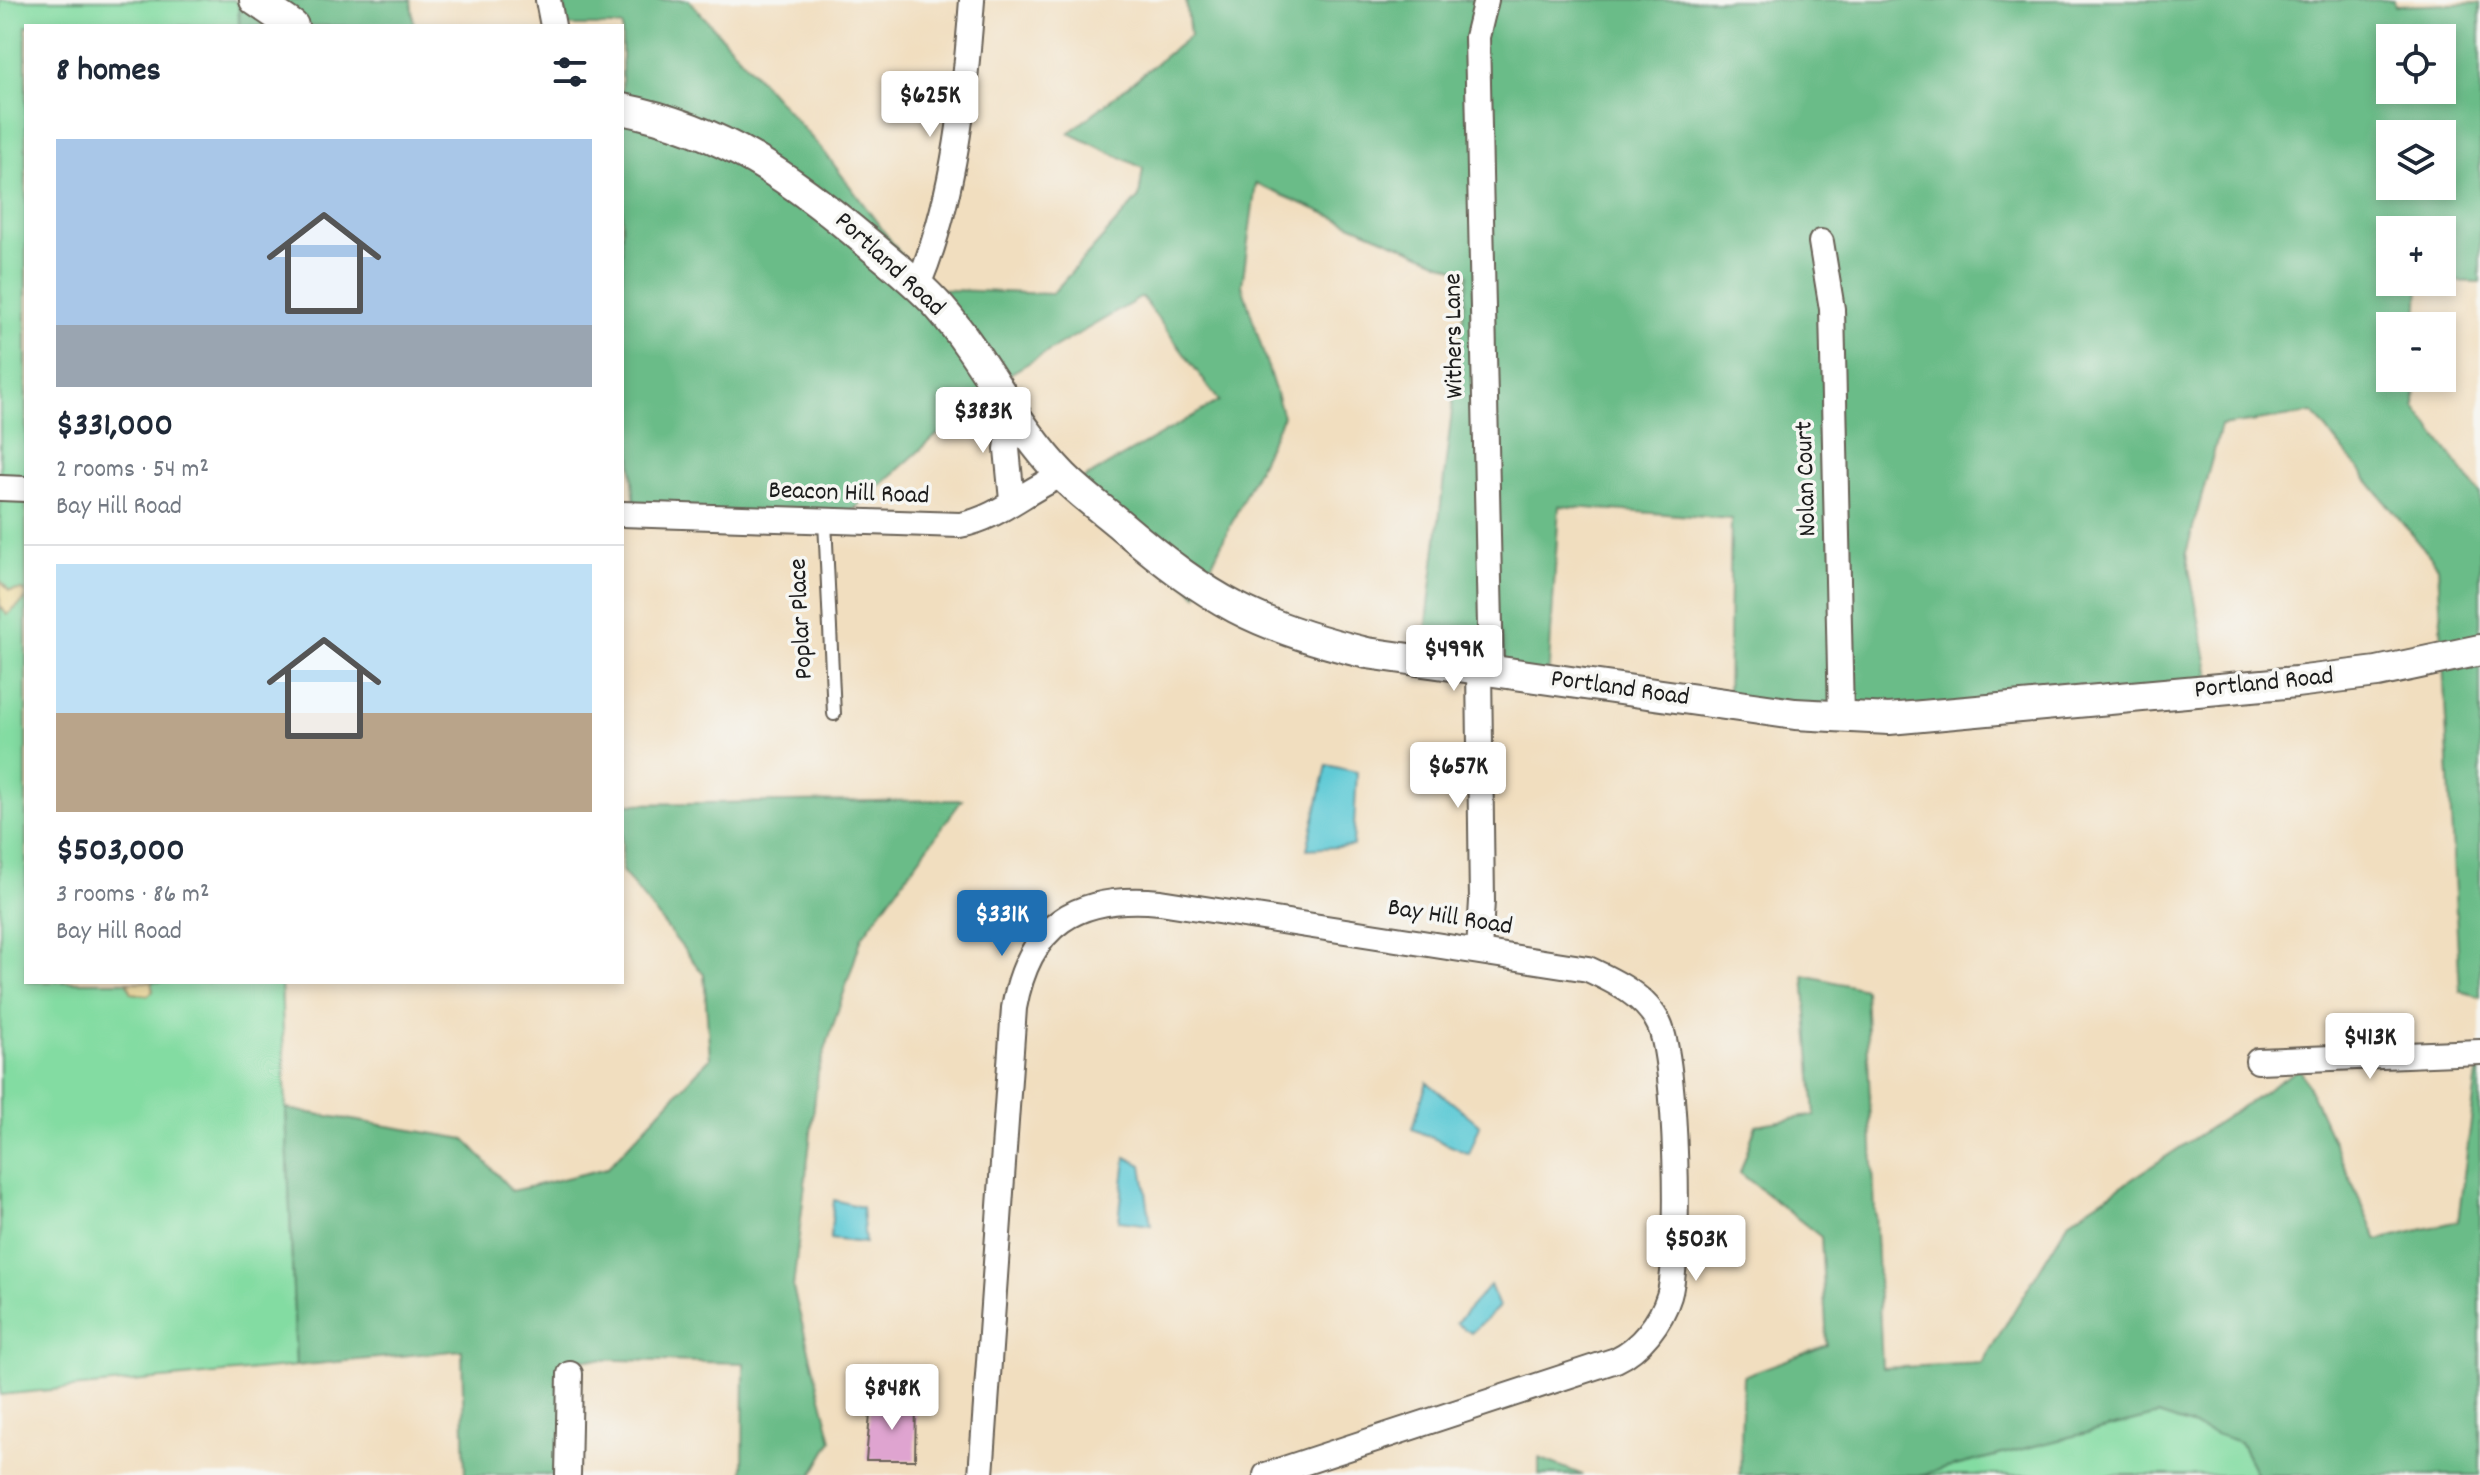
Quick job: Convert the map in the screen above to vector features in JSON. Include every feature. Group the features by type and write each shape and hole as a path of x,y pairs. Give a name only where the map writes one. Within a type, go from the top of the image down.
{"street":[{"path":"255,0 290,24"},
{"path":"548,0 553,24"},
{"path":"918,285 934,246 946,195 967,61 972,0"},
{"name":"Withers Lane","path":"1479,950 1485,670 1477,37 1486,0"},
{"name":"Portland Road","path":"624,110 682,125 768,165 808,191 918,285 950,320 1062,475 1178,574 1241,613 1312,640 1367,653 1795,714 1916,718 2296,682 2402,667 2480,650"},
{"name":"Nolan Court","path":"1821,242 1832,309 1841,716"},
{"path":"1012,500 1007,449 1013,410"},
{"name":"Beacon Hill Road","path":"624,514 960,525 988,517 1012,500 1062,475"},
{"path":"0,488 24,489"},
{"name":"Bay Hill Road","path":"981,1475 1014,1008 1028,956 1041,939 1079,910 1103,901 1132,899 1479,950 1588,969 1634,995 1658,1021 1668,1052 1672,1091 1675,1234 1668,1299 1648,1334 1616,1360 1266,1475"},
{"path":"2258,1061 2480,1052"},
{"path":"568,1475 570,1374"}],"lane":[{"name":"Poplar Place","path":"825,521 834,714"}],"green space":[{"path":"0,0 233,0 238,3 239,24 24,24 24,984 281,984 296,1366 0,1395"},
{"path":"240,0 411,0 414,24 239,24"},
{"path":"564,0 689,0 825,153 927,289 1052,294 1139,197 1143,168 1069,133 1190,36 1186,0 2393,0 2395,6 2480,3 2480,282 2456,281 2456,216 2376,216 2376,296 2418,296 2418,312 2376,312 2376,392 2416,392 2415,407 2480,494 2480,997 2460,991 2438,566 2313,413 2221,426 2186,553 2212,686 1868,723 1728,701 1731,519 1559,506 1548,682 1422,665 1468,274 1256,184 1242,285 1283,416 1197,595 1073,485 1219,401 1142,297 996,382 841,521 635,508 624,364 624,24 566,24"},
{"path":"962,800 862,937 818,1072 793,1288 832,1440 812,1475 743,1475 744,1363 577,1359 563,1475 465,1475 462,1350 296,1366 286,1109 465,1139 512,1191 607,1168 710,1058 704,975 624,874 624,804"},
{"path":"1804,975 1865,989 1882,1368 1982,1363 2069,1221 2300,1068 2378,1240 2458,1221 2480,1051 2480,1475 2257,1475 2240,1442 2158,1415 1919,1475 1740,1475 1743,1376 1827,1345 1821,1237 1740,1173 1756,1125 1815,1115"},
{"path":"2158,1415 2240,1442 2257,1475 1919,1475"},
{"path":"1539,1458 1583,1475 1539,1475"}],"sand":[{"path":"0,580 9,591 24,592 24,601 7,615 0,605"},
{"path":"128,984 151,984 153,991 148,995 132,993"}],"water":[{"path":"1327,765 1357,772 1353,846 1307,849"},
{"path":"1427,1082 1480,1125 1469,1154 1412,1129"},
{"path":"1126,1157 1142,1165 1151,1225 1119,1221"},
{"path":"834,1200 862,1207 865,1243 830,1239"},
{"path":"1490,1285 1499,1307 1471,1333 1456,1323"}],"building":[{"path":"871,1403 916,1403 915,1460 866,1460"}]}
